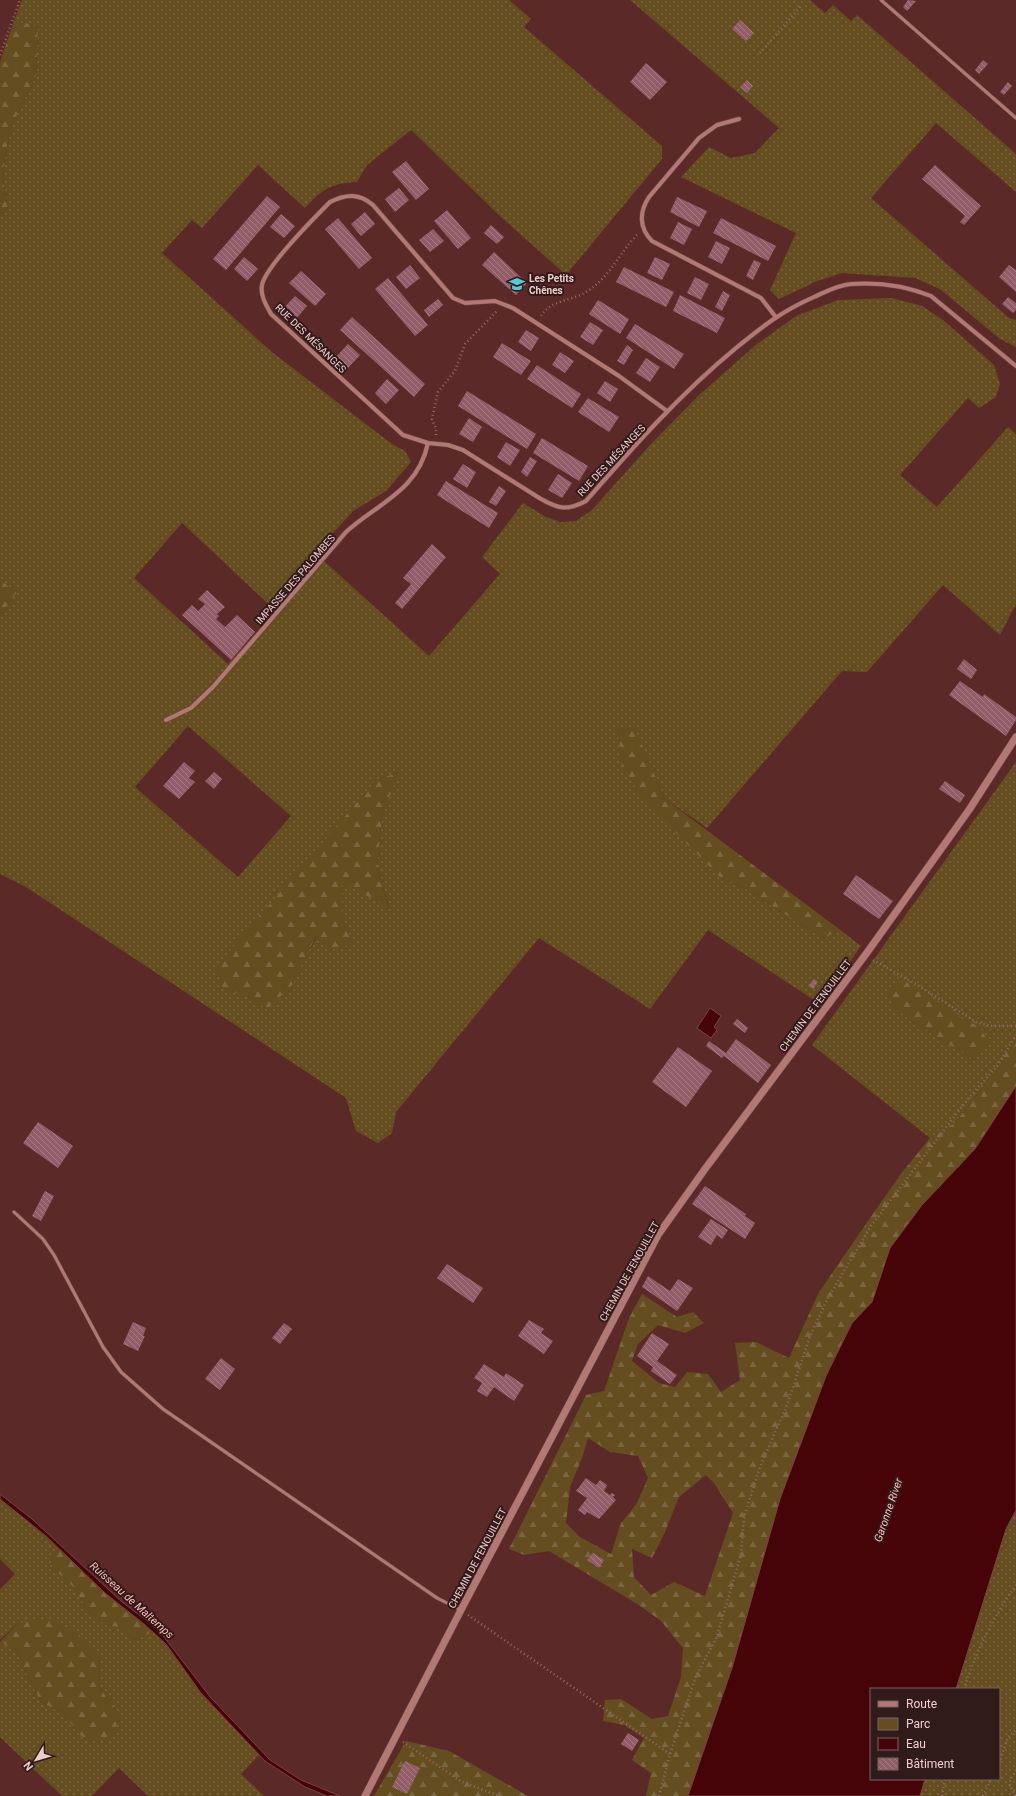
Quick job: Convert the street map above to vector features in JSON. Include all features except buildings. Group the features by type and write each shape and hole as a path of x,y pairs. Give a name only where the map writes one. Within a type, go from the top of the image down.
{"street":[{"path":"739,119 717,125 699,138 644,205 642,220 644,230 652,241 662,248 761,298 775,316"},
{"name":"RUE DES MÉSANGES","path":"667,411 619,376 504,303 495,301 465,303 453,298 373,205 364,198 352,195 342,196 330,202 270,268 262,285 263,301 271,314 403,434 428,443 448,445 463,450 541,499 553,506 564,509 575,507 586,502 667,411 710,370 775,316 792,306 830,290 850,284 901,286 914,289 931,296 1016,366"},
{"name":"IMPASSE DES PALOMBES","path":"166,720 191,708 213,687 346,532 358,521 392,498 417,473 425,459 428,443"},
{"name":"CHEMIN DE FENOUILLET","path":"365,1796 658,1235 705,1169 866,954 969,810 1016,737"}],"lane":[{"path":"881,0 1016,118"},
{"path":"14,1212 43,1239 54,1256 103,1347 121,1372 163,1409 437,1598 461,1610"}],"path":[{"path":"0,55 20,0"},
{"path":"760,53 801,6"},
{"path":"537,323 544,310 586,292 610,271 634,238 644,230"},
{"path":"436,444 436,429 432,419 438,392 455,371 465,344 504,303"},
{"path":"866,954 875,962 914,983 976,1022 990,1026 1016,1026"},
{"path":"659,1796 670,1754 696,1676 716,1639 741,1555 744,1517 760,1467 787,1405 810,1336 828,1298 871,1226 967,1100 998,1065 1016,1035"},
{"path":"964,1688 971,1667 986,1632 1016,1585"},
{"path":"461,1610 670,1754"},
{"path":"1000,1759 1008,1737 1016,1730"},
{"path":"396,1737 462,1782 500,1796"},
{"path":"1015,1796 1010,1783 1016,1770"},
{"path":"942,1796 945,1780"},
{"path":"983,1796 990,1780"}],"green space":[{"path":"22,0 509,0 531,19 524,27 662,146 662,159 566,275 500,216 411,130 367,165 357,182 341,184 328,188 305,208 258,165 202,228 192,220 162,253 273,353 392,444 405,451 411,462 386,491 353,511 315,553 429,656 500,574 482,557 523,503 546,517 560,522 576,521 592,510 650,445 699,395 757,344 796,316 838,300 892,298 922,306 943,320 994,365 1000,384 996,397 979,408 968,398 900,475 937,507 1008,427 1016,434 1016,604 1000,635 943,585 867,672 842,671 707,828 665,799 635,730 622,765 722,879 744,888 824,939 839,929 861,946 820,1004 708,930 650,1009 539,938 396,1112 392,1133 378,1143 356,1131 346,1098 26,887 0,874 0,612 2,614 17,592 0,580 0,214 8,208 2,175 11,127 36,76 38,28 24,22 11,30","holes":["182,523 276,611 228,664 134,578","188,726 291,816 238,877 135,787","398,772 382,817 377,867 389,907 342,881 342,916 353,945 317,935 312,946 267,1009 248,996 243,937 376,780"]},
{"path":"630,0 810,0 825,13 833,5 851,21 857,15 1016,154 1016,192 936,123 871,198 1009,318 1016,320 1016,347 1000,339 940,289 915,278 842,273 815,282 779,299 770,290 796,233 681,177 709,147 731,158 755,153 779,128"},
{"path":"24,22 38,28 36,76 11,127 2,175 8,208 0,214 0,62 11,30"},
{"path":"0,580 17,592 2,614 0,612"},
{"path":"617,727 635,729 665,799 839,929 824,939 744,888 722,879 642,799 622,765"},
{"path":"1016,762 1016,1038 982,1088 955,1123 930,1138 812,1045","holes":["893,1006 964,1020 979,1026 988,1043 974,1060 912,1021"]},
{"path":"399,772 382,817 377,867 389,908 342,882 342,916 353,945 330,948 316,936 293,984 267,1009 248,996 223,989 216,967 376,780"},
{"path":"896,981 910,983 964,1020 979,1026 989,1043 974,1060 912,1021 893,1006 888,995"},
{"path":"1016,1038 1016,1086 975,1149 922,1205 890,1248 872,1302 852,1323 826,1376 780,1499 732,1668 688,1796 646,1796 651,1773 632,1760 644,1738 624,1725 603,1721 605,1700 621,1699 652,1719 668,1716 681,1677 683,1648 661,1621 639,1605 549,1551 524,1555 509,1549 586,1395 604,1391 629,1318 642,1294 677,1317 693,1312 704,1323 685,1333 658,1325 638,1344 632,1361 659,1383 675,1387 687,1372 708,1374 721,1392 740,1380 735,1343 756,1342 789,1358 819,1292 900,1175 930,1138 955,1123 982,1088","holes":["588,1438 610,1452 638,1456 648,1478 637,1503 621,1523 611,1554 580,1537 566,1523 570,1487 582,1458","706,1475 714,1483 733,1513 705,1596 674,1582 651,1595 634,1577 632,1549 652,1558 665,1532 679,1497"]},
{"path":"0,1499 61,1550 52,1558 50,1568 65,1578 74,1588 88,1611 105,1624 124,1629 134,1640 154,1632 173,1653 201,1693 259,1755 241,1774 264,1796 148,1796 119,1768 92,1796 62,1796 0,1737 0,1642 19,1652 26,1673 41,1702 62,1712 84,1739 120,1715 98,1686 100,1658 18,1623 0,1640 0,1589 15,1574 0,1559"},
{"path":"1016,1510 1016,1796 920,1796 925,1780 1000,1780 1000,1688 956,1688 1006,1529"},
{"path":"61,1550 105,1593 154,1632 134,1640 124,1629 105,1624 88,1611 74,1588 65,1578 50,1568 52,1558"},
{"path":"49,1618 78,1634 100,1658 98,1686 120,1715 112,1740 84,1739 62,1712 41,1702 26,1673 19,1652 0,1642 18,1623"},
{"path":"406,1741 449,1751 528,1796 374,1796"}],"water":[{"path":"710,1008 721,1016 714,1027 717,1030 711,1038 697,1028"},
{"name":"Garonne River","path":"1016,1086 1016,1510 1006,1529 956,1688 870,1688 870,1780 925,1780 920,1796 688,1796 732,1668 780,1499 826,1376 852,1323 872,1302 890,1248 922,1205 975,1149"},
{"path":"0,1494 32,1519 122,1602 150,1623 164,1637 211,1698 270,1760 301,1780 340,1796 327,1796 305,1787 265,1761 201,1693 166,1644 144,1624 105,1593 46,1536 0,1499"}],"place":[{"name":"Les Petits Chênes","path":"517,284"}],"water label":[{"name":"Ruisseau de Maltemps","path":"132,1600"}]}
